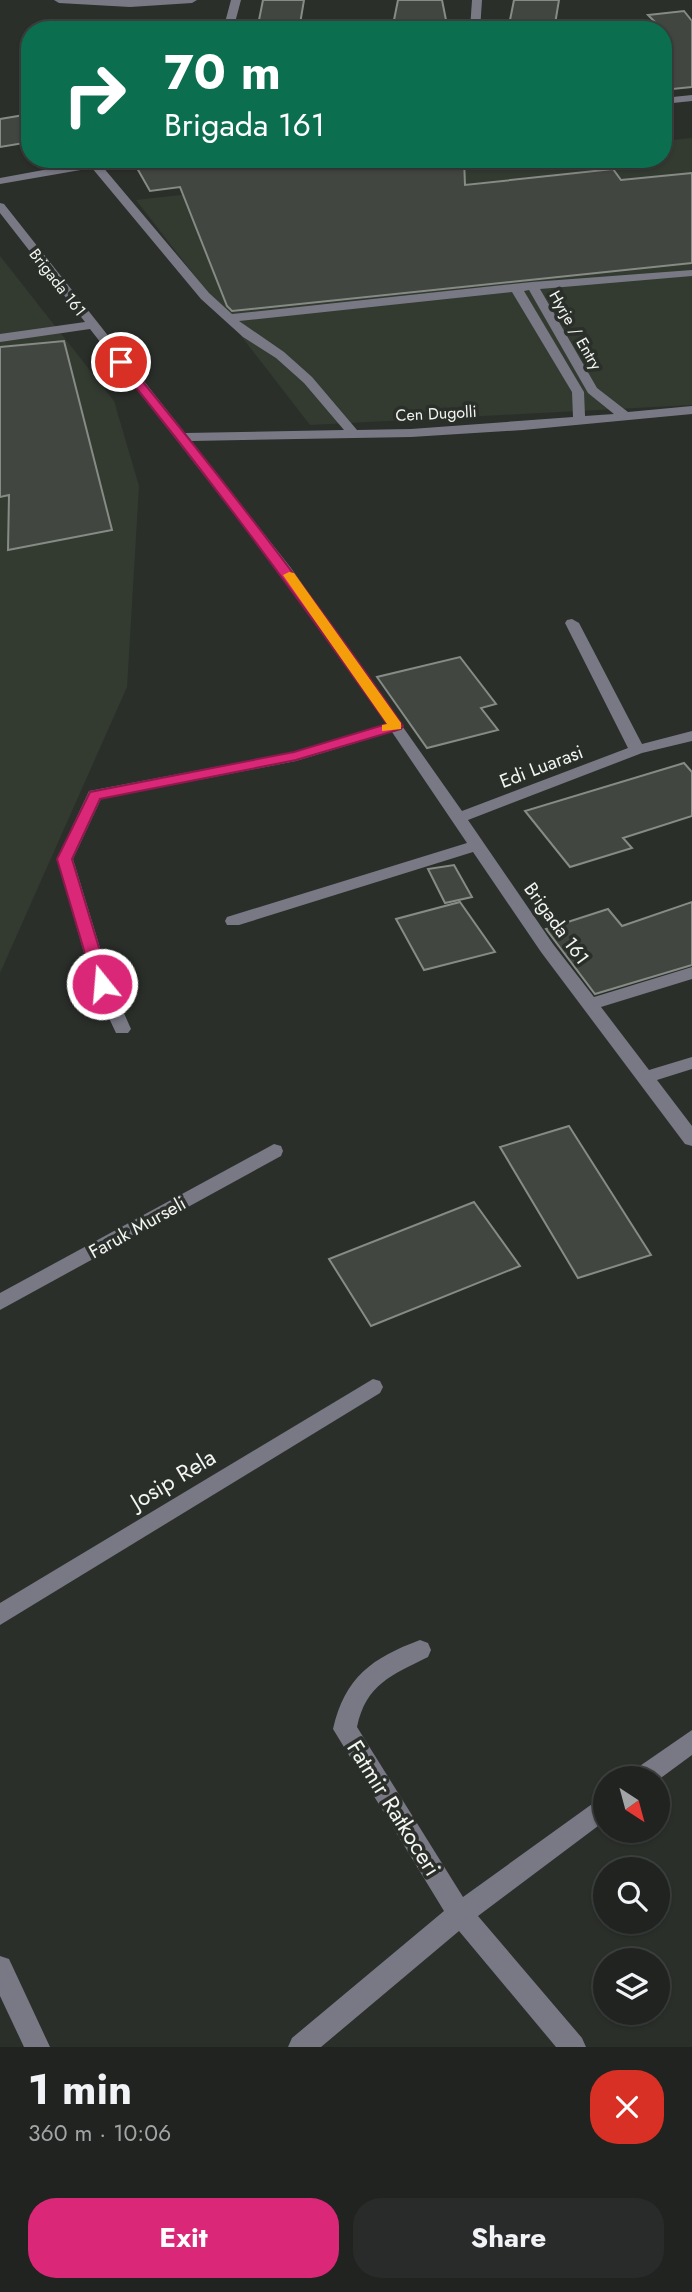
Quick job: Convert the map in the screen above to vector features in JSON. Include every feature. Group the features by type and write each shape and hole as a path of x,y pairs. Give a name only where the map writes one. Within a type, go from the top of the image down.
{"street":[{"path":"60,0 130,4 192,0"},
{"path":"230,21 236,0"},
{"path":"476,21 477,0"},
{"path":"688,99 692,110"},
{"path":"0,181 73,168"},
{"path":"98,168 205,296 247,334 280,355 308,380 354,433"},
{"name":"Brigada 161","path":"0,206 180,437 212,473 286,571 396,726 547,948 692,1139"},
{"path":"229,318 532,286 692,273"},
{"name":"Hyrje / Entry","path":"532,286 592,390 625,416"},
{"path":"516,288 578,392 579,421"},
{"path":"0,338 92,325"},
{"name":"Cen Dugolli","path":"180,437 411,433 692,410"},
{"path":"572,623 637,750"},
{"path":"122,1029 102,984 65,859 95,795 296,756 396,726"},
{"name":"Edi Luarasi","path":"458,818 637,750 692,736"},
{"path":"233,921 477,845"},
{"path":"591,1004 692,973"},
{"path":"647,1077 692,1063"},
{"name":"Faruk Murseli","path":"0,1302 274,1151"},
{"name":"Josip Rela","path":"0,1615 373,1387"},
{"name":"Fatmir Ratkoceri","path":"420,1650 384,1669 359,1687 348,1709 345,1729 460,1914 573,2047"},
{"path":"658,1766 692,1741"},
{"path":"301,2047 460,1914 593,1815"},
{"path":"0,1968 37,2047"}],"shaded area":[{"path":"692,138 692,405 310,425 136,200 422,168 672,168 672,140"},
{"path":"0,256 114,401 139,486 127,687 0,973"}],"building":[{"path":"263,0 304,0 300,21 259,21"},
{"path":"398,0 442,0 446,21 394,21"},
{"path":"514,0 559,0 556,21 510,21"},
{"path":"684,11 692,21 692,87 672,89 672,21 654,21 648,15"},
{"path":"21,116 21,144 0,147 0,119"},
{"path":"137,168 464,168 465,185 613,169 621,180 692,173 692,263 232,311 227,306 180,187 150,191"},
{"path":"64,341 112,530 8,550 9,495 0,497 0,347"},
{"path":"460,657 496,704 481,708 498,730 427,748 377,677"},
{"path":"684,763 692,772 692,816 623,838 632,848 570,867 525,811"},
{"path":"454,865 472,897 445,903 428,869"},
{"path":"460,902 495,952 424,970 396,919"},
{"path":"692,902 692,965 595,994 546,929 608,909 622,926"},
{"path":"569,1126 651,1255 578,1278 500,1147"},
{"path":"474,1202 520,1266 371,1326 329,1259"}],"slow traffic":[{"path":"289,575 396,726 387,728"}],"route":[{"path":"102,984 65,859 95,795 296,756 396,726 286,571 212,473 121,362"}]}
